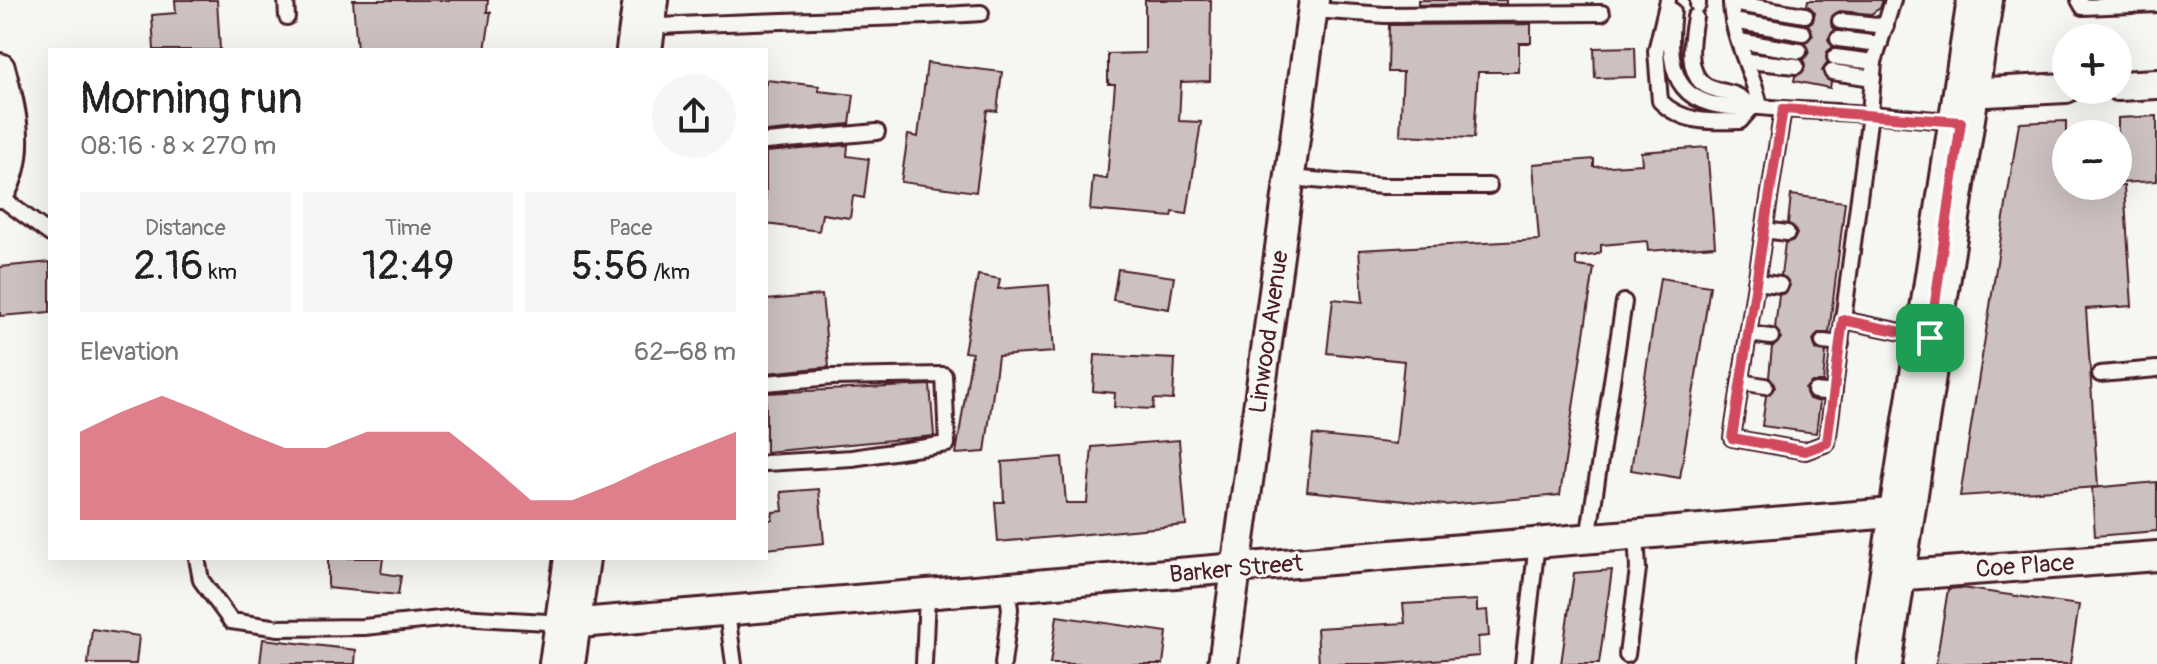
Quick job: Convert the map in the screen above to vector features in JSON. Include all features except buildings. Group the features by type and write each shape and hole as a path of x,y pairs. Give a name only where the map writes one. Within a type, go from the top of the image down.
{"main road":[{"path":"1879,664 1980,0"},
{"path":"565,644 577,560"}],"street":[{"name":"Linwood Avenue","path":"1223,664 1314,5"},
{"path":"0,68 10,105 14,143 9,177 0,195"},
{"path":"2132,85 2157,84"},
{"path":"1964,107 2052,91"},
{"name":"Barker Street","path":"565,644 727,613 1904,512"},
{"name":"Coe Place","path":"1893,576 2157,556"}],"lane":[{"path":"286,0 287,17"},
{"path":"1668,0 1656,51 1660,101 1670,112 1711,122 1740,121 1756,107"},
{"path":"1677,0 1669,44 1681,86 1695,101 1712,106 1870,114 1964,107"},
{"path":"1783,109 1732,438 1805,451 1827,443 1856,242 1874,62 1893,0"},
{"path":"2079,0 2083,7 2157,4"},
{"path":"1756,107 1747,61 1733,21 1731,2 1805,15"},
{"path":"1314,5 1400,16 1602,13"},
{"path":"1697,7 1690,47 1696,74 1708,87 1738,94 1756,107"},
{"path":"642,26 981,13"},
{"path":"1733,21 1803,33"},
{"path":"1840,21 1886,26"},
{"path":"1838,39 1880,44"},
{"path":"1739,41 1798,59 1747,61"},
{"path":"1835,57 1874,62"},
{"path":"1832,72 1873,78"},
{"path":"768,142 877,132"},
{"path":"1290,178 1382,186 1489,186"},
{"path":"0,195 48,232"},
{"path":"1764,230 1787,233"},
{"path":"1839,240 1856,242"},
{"path":"1756,282 1780,285"},
{"path":"1830,292 1847,294"},
{"path":"1588,539 1624,302"},
{"path":"1843,320 1930,338"},
{"path":"1748,334 1771,337"},
{"path":"1823,342 1841,344"},
{"path":"2100,374 2157,369"},
{"path":"768,383 832,377 944,375 947,444 852,458 768,463"},
{"path":"1740,382 1765,386"},
{"path":"1815,391 1834,393"},
{"path":"1627,655 1638,569 1636,535"},
{"path":"1523,664 1537,543"},
{"path":"197,560 201,580 231,621 279,628 364,627 459,617 565,644"},
{"path":"1003,664 1010,609 1007,589"},
{"path":"924,664 927,595"},
{"path":"727,613 734,664"}],"route":[{"path":"1783,109 1961,122 1930,338 1843,320 1827,443 1805,451 1732,438 1783,109"}]}
